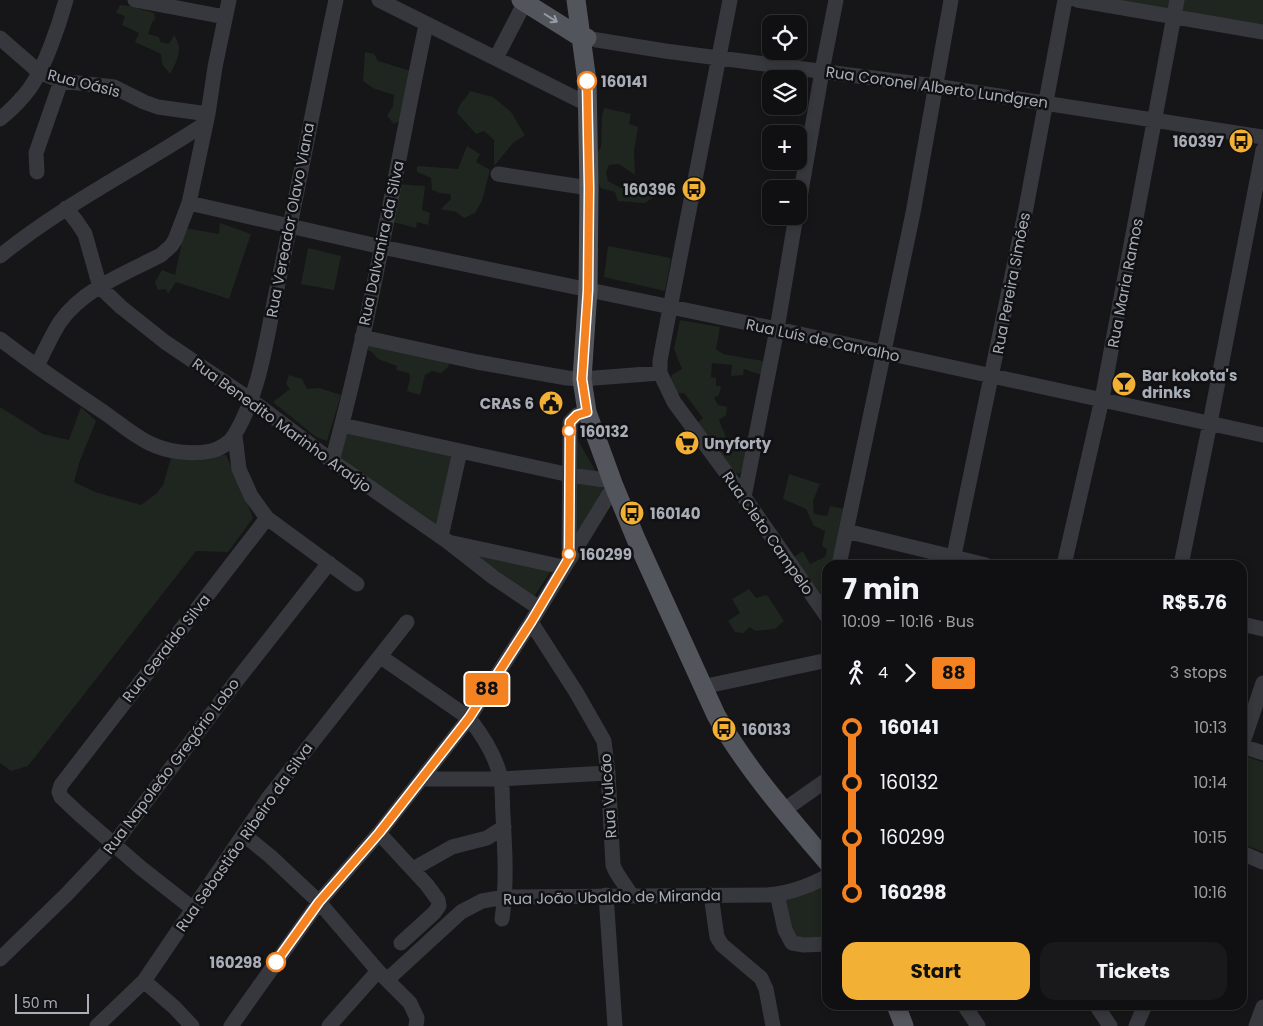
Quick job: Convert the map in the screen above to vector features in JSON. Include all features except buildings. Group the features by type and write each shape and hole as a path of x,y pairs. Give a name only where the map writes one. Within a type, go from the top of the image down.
{"main road":[{"path":"576,0 585,38"},
{"path":"589,0 585,38 589,188 588,290 582,379 587,412 636,539 702,687 726,733 784,810 822,856"},
{"path":"523,1 585,38"},
{"path":"898,1010 904,1026"}],"street":[{"path":"0,119 30,87 39,72 66,0"},
{"path":"135,0 225,18"},
{"path":"37,366 59,323 84,297 161,255 175,240 189,204 229,0"},
{"name":"Rua Vereador Olavo Viana","path":"235,436 251,400 290,226 336,0"},
{"path":"379,0 587,104"},
{"path":"362,337 477,362 567,378 582,379 660,373 660,361 672,308 730,0"},
{"path":"803,180 836,0"},
{"path":"839,560 913,213 951,0"},
{"name":"Rua Pereira Simões","path":"953,560 1047,103 1065,0"},
{"path":"1077,0 1263,32"},
{"name":"Rua Maria Ramos","path":"1065,560 1102,399 1177,0"},
{"path":"496,58 523,1"},
{"name":"Rua Dalvanira da Silva","path":"332,461 342,425 382,247 426,24"},
{"name":"Rua Oásis","path":"0,38 39,72 61,81 114,87 144,102 207,119"},
{"name":"Rua Coronel Alberto Lundgren","path":"585,38 665,51 935,86 1263,137"},
{"path":"37,172 36,152 61,81"},
{"path":"0,256 6,242 175,144 207,119"},
{"path":"1182,560 1263,150"},
{"path":"498,174 589,188"},
{"name":"Rua Luís de Carvalho","path":"189,204 1263,435"},
{"path":"66,208 85,234 100,287"},
{"path":"744,497 777,329 794,225"},
{"name":"Rua Benedito Marinho Araújo","path":"100,287 121,307 165,342 251,400 332,461 444,539 492,577 539,608"},
{"path":"0,339 148,442 171,450 199,453 214,451 223,447 235,436"},
{"name":"Rua Cleto Campelo","path":"660,373 674,402 744,497 822,609"},
{"path":"566,562 570,475 570,422 577,415 587,412"},
{"path":"231,1026 319,902 379,833 469,718 531,622 613,483 342,425"},
{"path":"235,436 239,469 251,496 266,518 357,584"},
{"path":"460,451 444,539 566,562"},
{"name":"Rua Geraldo Silva","path":"114,844 61,797 61,785 266,518"},
{"path":"846,531 946,560"},
{"name":"Rua Napoleão Gregório Lobo","path":"0,959 67,894 114,844 234,684 329,563"},
{"name":"Rua Sebastião Ribeiro da Silva","path":"97,1026 144,981 269,797 407,622"},
{"name":"Rua Vulcão","path":"531,622 599,731 605,750 608,773 615,871 623,880 630,895"},
{"path":"1247,625 1263,629"},
{"path":"381,657 469,718 478,729 491,752 501,779 505,897 502,919"},
{"path":"702,687 822,661"},
{"path":"1247,730 1263,683"},
{"path":"1247,747 1263,753"},
{"path":"422,779 501,779 608,773"},
{"path":"784,810 822,783"},
{"path":"414,869 452,847 487,838 504,827"},
{"path":"379,833 414,869 435,894 439,904 434,913 401,943"},
{"path":"244,835 270,856 319,902 382,976 414,1008 417,1018 416,1026"},
{"path":"114,844 192,908"},
{"path":"1247,855 1263,862"},
{"name":"Rua João Ubaldo de Miranda","path":"330,1026 382,976 461,912 482,901 505,897 777,894 822,878"},
{"path":"777,894 784,930 792,943 822,944"},
{"path":"606,895 615,1026"},
{"path":"711,895 714,925 719,941 761,978 766,989 773,1026"},
{"path":"144,981 174,1007 192,1026"},
{"path":"1256,1026 1263,1007"},
{"path":"970,1010 978,1026"},
{"path":"1099,1010 1110,1026"},
{"path":"1136,1026 1143,1010"}],"shaded area":[{"path":"1075,0 1263,0 1263,29"},
{"path":"120,5 154,13 155,20 152,22 148,34 159,37 160,42 169,44 174,35 179,51 170,74 162,64 161,54 135,42 139,33 122,25 125,16 116,13"},
{"path":"365,52 374,54 378,61 411,71 401,120 394,124 387,116 393,106 394,95 373,88 363,81"},
{"path":"470,91 493,97 511,112 525,135 513,143 494,166 494,140 484,131 476,134 457,113 459,106"},
{"path":"604,108 631,114 629,124 638,127 634,151 635,175 619,164 609,165 606,172 608,181 621,188 649,188 654,197 645,203 618,201 615,192 601,188 597,180 595,157 601,147"},
{"path":"467,146 480,154 476,162 490,170 482,201 475,213 464,218 456,212 441,209 451,199 450,194 432,190 431,178 417,172 417,166 458,169"},
{"path":"397,184 425,186 422,210 430,213 428,225 417,222 416,228 389,221"},
{"path":"220,223 251,234 229,299 176,282 168,294 166,289 158,290 155,282 162,270 175,275 185,228 219,234"},
{"path":"608,246 671,258 665,291 604,277"},
{"path":"308,248 341,256 334,290 301,284"},
{"path":"680,320 720,327 716,349 723,354 763,361 762,375 744,369 743,375 731,376 732,365 712,363 711,377 716,378 716,386 721,386 719,395 714,398 718,405 727,407 726,415 719,420 732,451 741,451 743,440 749,442 748,454 744,456 744,468 739,474 723,468 695,425 703,418 684,393 669,393 669,383 672,375 682,369 674,349"},
{"path":"367,341 448,360 449,366 441,373 432,371 425,375 420,395 407,391 410,379 409,373 396,370 397,366 378,359 372,352 365,349"},
{"path":"289,375 302,379 307,389 319,388 341,395 327,441 316,437 273,402 290,389 286,384"},
{"path":"0,407 43,434 69,440 81,407 96,421 79,463 74,482 95,492 141,505 157,493 163,485 171,458 226,455 253,518 228,552 196,551 28,766 11,771 0,763"},
{"path":"348,433 455,456 438,527 339,458"},
{"path":"576,437 602,482 603,490 573,541"},
{"path":"789,474 820,484 813,501 814,514 827,516 830,506 845,509 833,560 822,560 821,594 794,557 803,551 810,564 825,557 827,550 822,545 825,531 814,526 806,509 783,499"},
{"path":"480,556 553,568 533,598 479,561"},
{"path":"749,589 756,598 767,595 784,621 775,629 755,631 750,627 743,633 735,632 728,621 740,613 732,599"},
{"path":"1247,757 1263,762 1263,852 1247,846"},
{"path":"822,882 822,941 792,940 781,902"}],"bus line":[{"name":"88","path":"276,962 319,902 379,833 469,718 531,622 569,558 570,422 577,415 587,412 582,379 588,290 587,81"}],"place":[{"name":"160141","path":"587,81"},
{"name":"160397","path":"1241,141"},
{"name":"160396","path":"694,189"},
{"name":"Bar kokota's drinks","path":"1124,384"},
{"name":"CRAS 6","path":"551,403"},
{"name":"160132","path":"569,431"},
{"name":"Unyforty","path":"687,443"},
{"name":"160140","path":"632,513"},
{"name":"160299","path":"569,554"},
{"name":"160133","path":"724,729"},
{"name":"160298","path":"276,962"}]}
